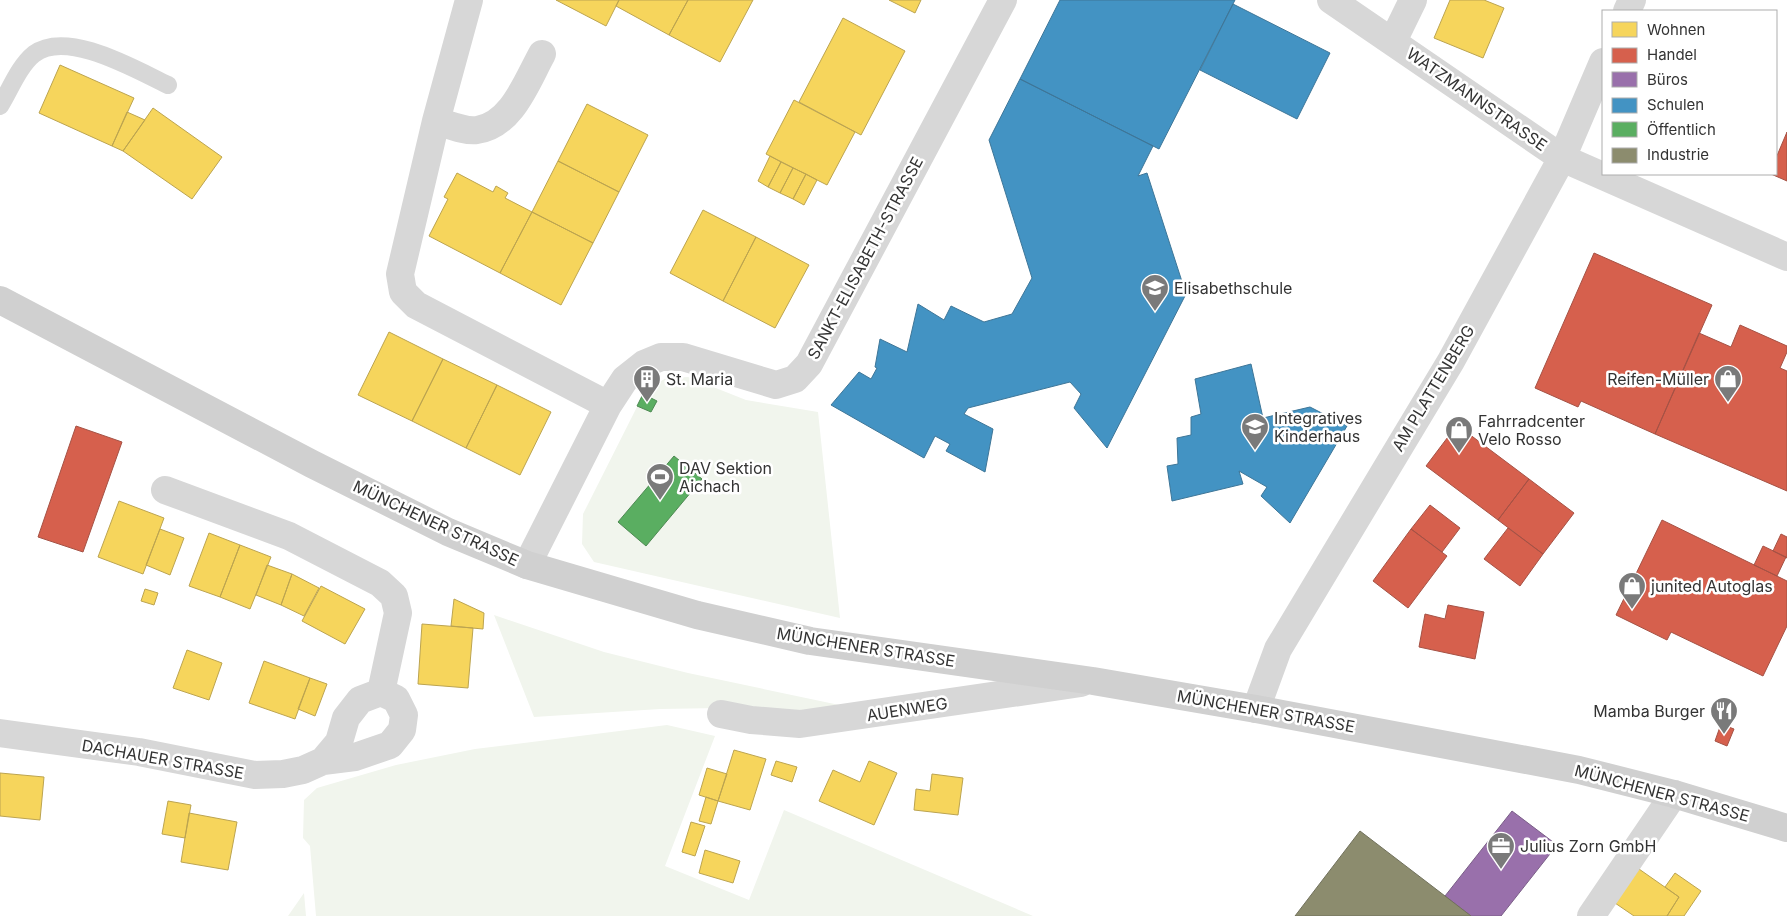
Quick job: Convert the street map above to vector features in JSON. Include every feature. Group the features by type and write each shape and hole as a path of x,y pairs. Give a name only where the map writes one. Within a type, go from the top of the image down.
{"main road":[{"name":"MÜNCHENER STRASSE","path":"0,300 312,464 448,532 527,565 697,615 810,641 1093,681 1256,709 1578,770 1674,794 1787,828"}],"street":[{"path":"469,0 436,121 400,274 403,292 416,305 608,404"},
{"name":"SANKT-ELISABETH-STRASSE","path":"527,565 608,404 625,379 644,364 661,357 683,357 776,385 795,379 809,364 1003,0"},
{"name":"WATZMANNSTRASSE","path":"1332,0 1562,158 1787,257"},
{"name":"WATZMANNSTRASSE","path":"1392,41 1413,0"},
{"path":"436,121 476,131 497,124 512,109 542,54"},
{"name":"AM PLATTENBERG","path":"1256,709 1278,649 1451,361 1562,158 1602,64"},
{"path":"165,490 289,536 380,583 394,596 398,613 381,692"},
{"name":"AUENWEG","path":"722,714 751,720 800,724 1093,681"},
{"name":"DACHAUER STRASSE","path":"0,733 139,752 254,775 303,770 323,761 356,757 390,745 402,730 404,715 396,699 381,692 360,700 346,718 339,742 323,761"},
{"path":"1591,916 1674,794"}],"lane":[{"path":"0,106 21,71 34,54 54,46 76,46 168,84"}],"shaded area":[{"path":"688,377 746,400 818,412 840,618 594,562 582,544 583,514 645,391 666,378"},
{"path":"494,615 604,652 688,673 844,706 797,715 720,708 660,709 534,717"},
{"path":"667,725 715,736 665,866 749,900 784,810 1033,916 316,916 310,846 303,838 304,800 317,788 396,765 475,749"},
{"path":"304,893 306,916 288,916"}],"building: Wohnen":[{"path":"556,0 619,0 606,26"},
{"path":"619,0 688,0 669,35 616,6"},
{"path":"688,0 753,0 720,62 669,35"},
{"path":"889,0 921,0 915,13"},
{"path":"1450,0 1484,0 1504,8 1483,58 1434,38"},
{"path":"843,18 905,51 861,135 799,102"},
{"path":"60,65 134,98 112,146 39,113"},
{"path":"794,100 855,132 827,185 766,154"},
{"path":"587,104 648,135 619,192 558,161"},
{"path":"153,108 222,157 192,199 123,151"},
{"path":"127,112 145,120 123,151 112,146"},
{"path":"770,156 781,162 768,187 758,181"},
{"path":"558,161 619,192 593,243 532,212"},
{"path":"781,162 793,168 780,193 768,187"},
{"path":"793,168 806,174 793,199 780,193"},
{"path":"457,173 493,192 496,186 508,193 505,198 532,212 500,273 429,236 448,199 444,197"},
{"path":"806,174 817,180 804,205 793,199"},
{"path":"703,210 756,237 723,301 670,273"},
{"path":"532,212 593,243 561,305 500,273"},
{"path":"756,237 809,265 775,328 723,301"},
{"path":"389,332 443,359 412,421 358,395"},
{"path":"443,359 497,385 466,448 412,421"},
{"path":"497,385 551,412 520,475 466,448"},
{"path":"119,501 164,518 143,574 98,557"},
{"path":"160,529 184,538 170,575 146,565"},
{"path":"209,533 240,545 220,597 189,586"},
{"path":"240,545 271,557 250,609 220,597"},
{"path":"267,565 292,574 281,605 256,595"},
{"path":"292,574 319,588 304,616 281,605"},
{"path":"321,586 365,609 345,644 302,621"},
{"path":"145,589 158,593 154,605 141,601"},
{"path":"454,599 484,613 483,629 451,626"},
{"path":"422,624 473,628 468,688 418,684"},
{"path":"187,650 222,663 209,700 173,688"},
{"path":"264,661 310,678 295,719 249,703"},
{"path":"310,678 327,684 315,716 298,709"},
{"path":"734,750 766,759 750,810 718,801"},
{"path":"776,761 797,767 792,782 771,775"},
{"path":"869,761 897,773 874,825 819,801 833,770 860,782"},
{"path":"707,768 727,774 718,801 699,795"},
{"path":"0,773 44,777 40,820 0,816"},
{"path":"932,774 963,778 958,815 914,810 916,789 930,791"},
{"path":"706,797 718,801 711,824 699,821"},
{"path":"168,801 191,805 185,838 162,834"},
{"path":"189,813 237,822 228,870 181,862"},
{"path":"691,822 705,826 695,856 682,852"},
{"path":"705,850 740,861 733,883 699,873"},
{"path":"1639,869 1679,897 1667,916 1634,916 1615,903"},
{"path":"1675,873 1701,891 1684,916 1667,916 1679,897 1665,887"}],"building: Handel":[{"path":"1787,132 1787,181 1773,175 1777,175 1777,156"},
{"path":"1594,253 1712,305 1655,434 1581,401 1578,407 1535,388"},
{"name":"Reifen-Müller","path":"1740,325 1787,346 1787,352 1780,368 1787,371 1787,491 1655,434 1699,333 1731,347"},
{"path":"1457,425 1529,479 1498,520 1426,466"},
{"path":"76,426 122,442 83,552 38,537"},
{"path":"1529,479 1574,513 1543,554 1498,520"},
{"path":"1430,505 1460,528 1442,552 1411,529"},
{"path":"1662,520 1787,581 1787,626 1763,676 1671,632 1667,640 1616,615"},
{"path":"1508,528 1543,554 1520,586 1484,559"},
{"path":"1411,529 1447,556 1408,608 1373,581"},
{"path":"1781,534 1787,537 1787,558 1773,551"},
{"path":"1763,546 1786,557 1777,576 1754,565"},
{"path":"1448,605 1484,612 1475,659 1419,647 1425,614 1445,619"},
{"path":"1721,724 1734,729 1727,746 1715,741"}],"building: Büros":[{"name":"Julius Zorn GmbH","path":"1512,811 1557,845 1501,916 1471,916 1445,896"}],"building: Schulen":[{"path":"1060,0 1235,0 1159,149 1020,79"},
{"path":"1233,4 1330,53 1297,119 1200,70"},
{"path":"1020,79 1153,146 1138,176 1147,173 1186,294 1107,448 1074,408 1081,394 1070,382 968,408 964,414 993,429 985,472 946,451 950,444 935,436 924,458 831,405 859,372 871,379 877,368 875,367 880,339 907,352 918,304 944,320 951,306 984,322 1012,314 1032,278 989,140"},
{"name":"Integratives Kinderhaus","path":"1251,364 1263,418 1310,407 1347,426 1290,523 1261,496 1267,487 1239,471 1243,484 1172,501 1167,466 1178,464 1177,438 1191,435 1191,417 1201,414 1195,379"}],"building: Öffentlich":[{"name":"St. Maria","path":"643,394 657,401 651,412 637,406"},
{"name":"DAV Sektion Aichach","path":"674,456 702,479 646,546 618,522"}],"building: Industrie":[{"path":"1360,831 1445,896 1471,916 1295,916"}],"place":[{"name":"Elisabethschule","path":"1155,312"},
{"name":"St. Maria","path":"647,403"},
{"name":"Reifen-Müller","path":"1728,403"},
{"name":"Integratives Kinderhaus","path":"1255,451"},
{"name":"Fahrradcenter Velo Rosso","path":"1459,454"},
{"name":"DAV Sektion Aichach","path":"660,501"},
{"name":"junited Autoglas","path":"1632,610"},
{"name":"Mamba Burger","path":"1724,735"},
{"name":"Julius Zorn GmbH","path":"1501,870"}]}
